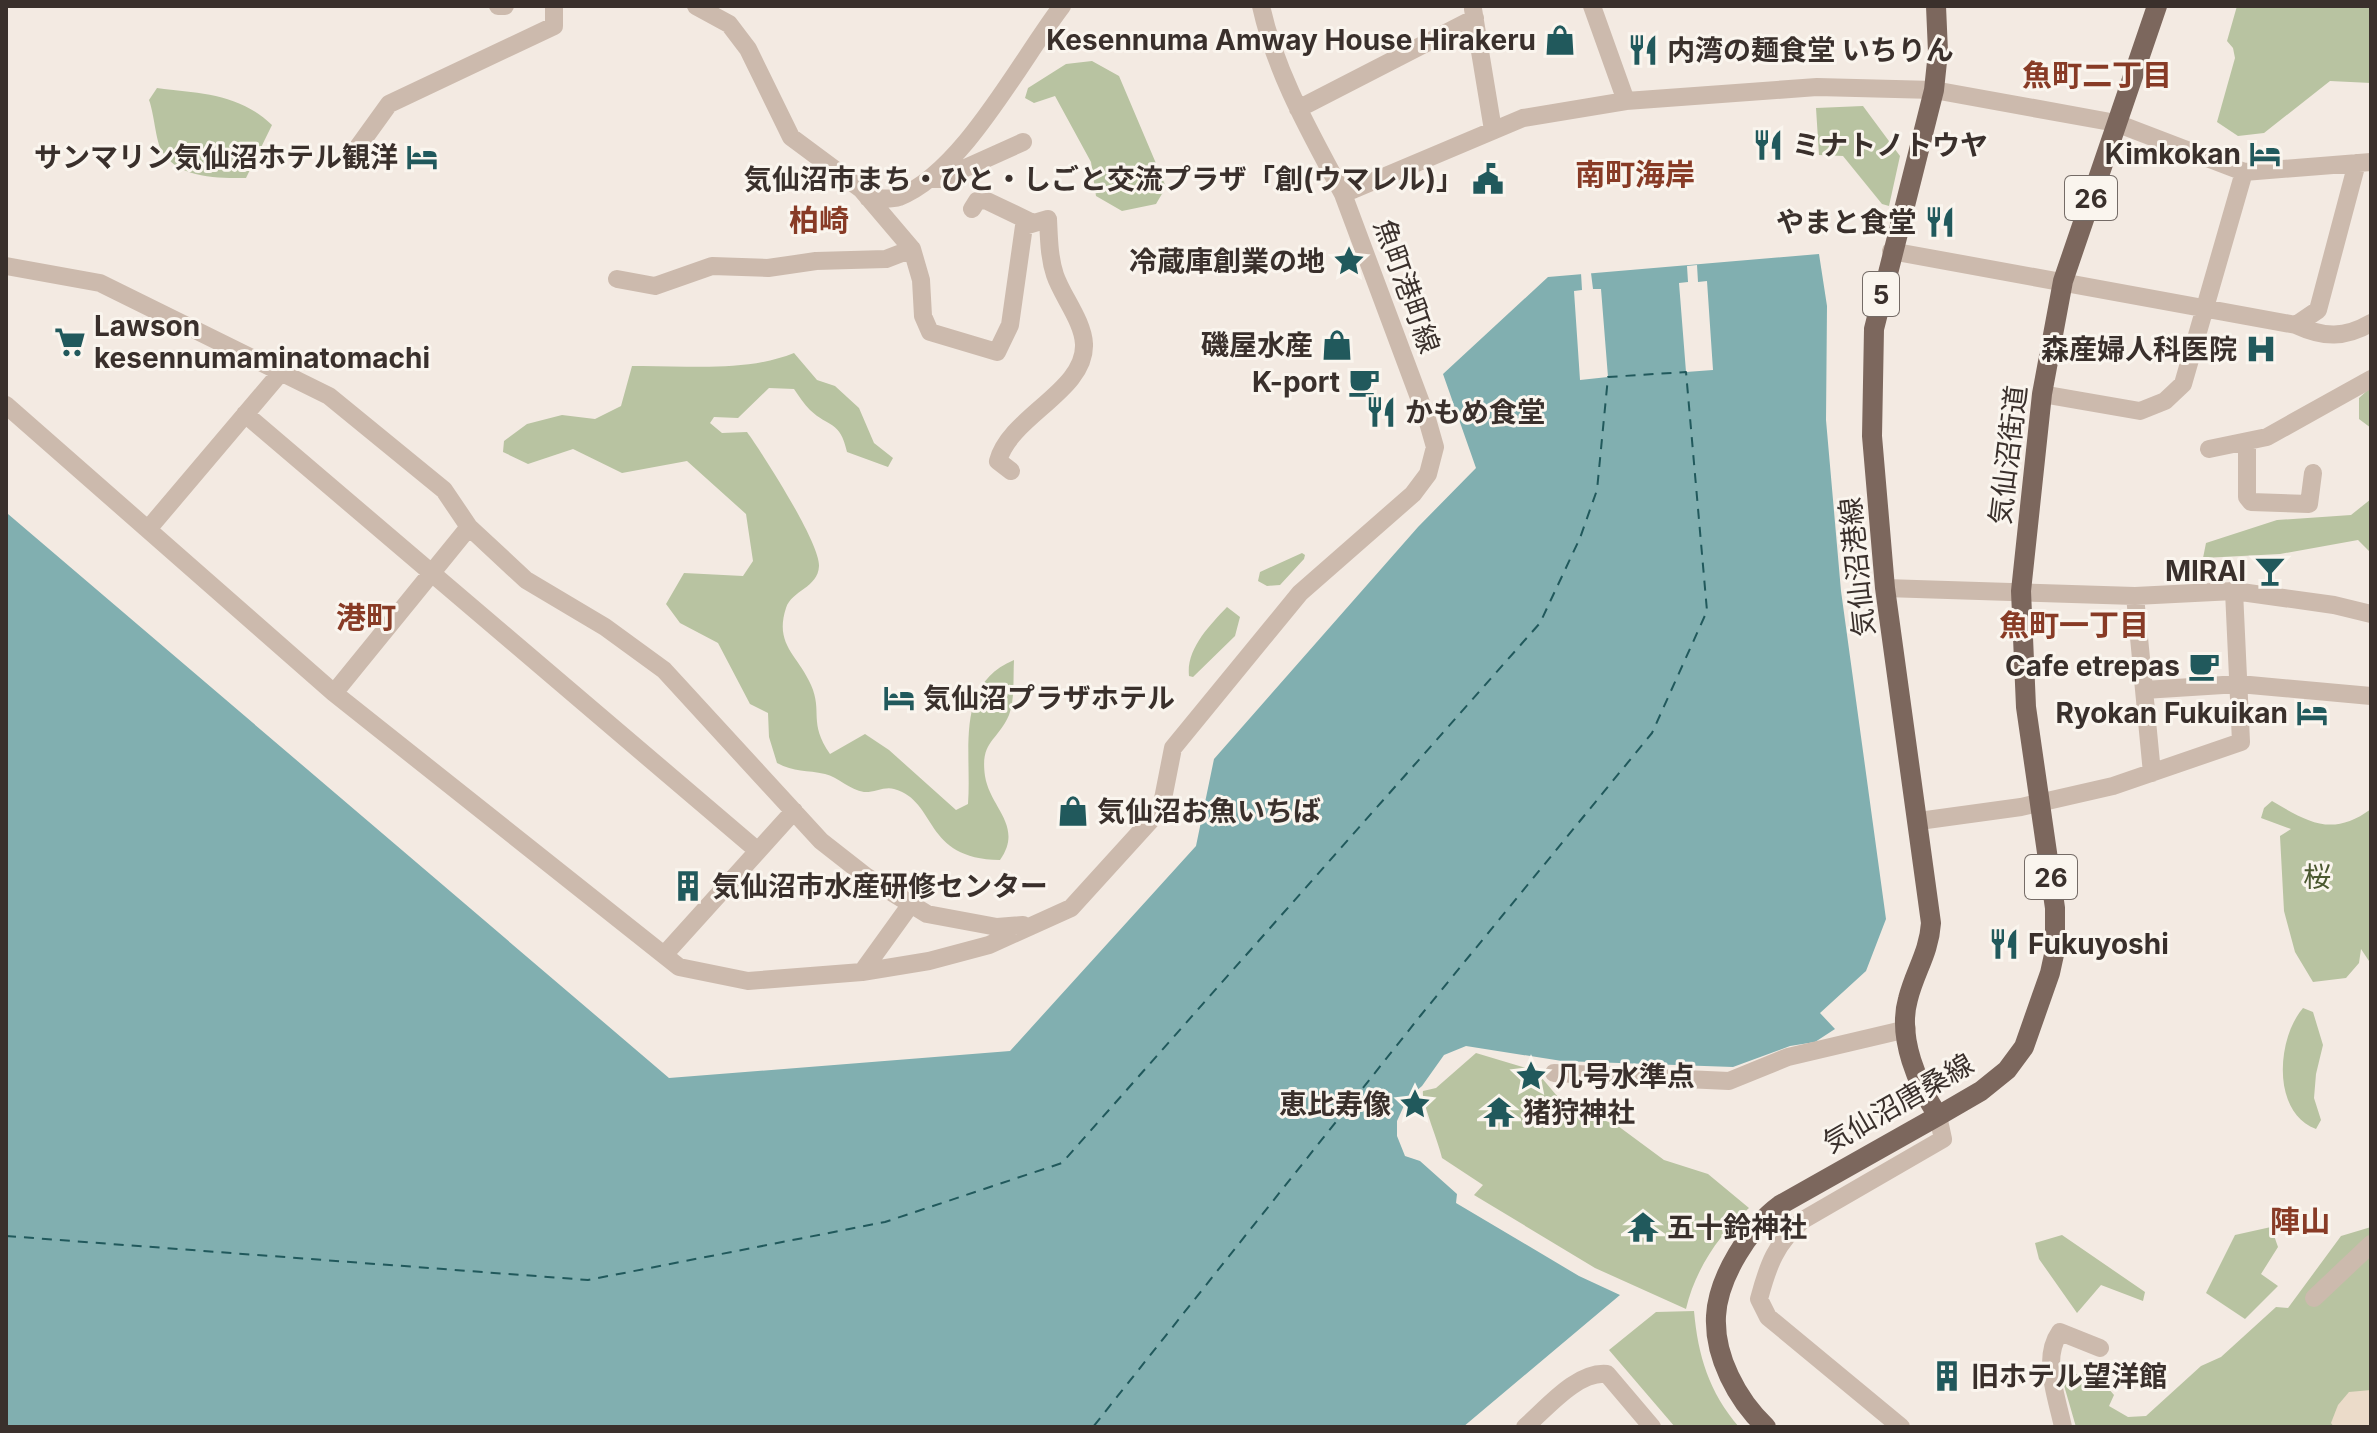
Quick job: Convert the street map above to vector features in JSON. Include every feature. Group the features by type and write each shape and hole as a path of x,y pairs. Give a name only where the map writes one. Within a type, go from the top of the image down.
{"main road":[{"name":"気仙沼港線","path":"1936,6 1934,90 1891,251 1874,329 1872,436 1885,588 1931,923 1929,949 1906,1003 1907,1029 1917,1078 1938,1116"},
{"name":"気仙沼街道","path":"2021,591 2042,394 2063,281 2157,6"},
{"name":"気仙沼唐桑線","path":"1766,1427 1735,1388 1724,1362 1716,1315 1724,1285 1748,1236 1760,1219 1780,1205 1981,1091 2007,1070 2024,1047 2050,973 2055,950 2055,908 2026,707 2021,591"}],"street":[{"path":"498,6 505,6"},
{"path":"358,147 389,104 554,26 554,6"},
{"path":"868,198 896,198 928,179 968,141 1062,6"},
{"path":"1261,6 1268,39 1298,109 1343,194"},
{"path":"1592,6 1626,101"},
{"path":"708,9 729,24 748,49 791,137 868,198 912,249 921,280 923,316 930,332 997,352 1010,325 1019,238 1024,226 1048,219 1054,273 1084,341 1082,360 1063,386 1003,444 998,461 1011,471"},
{"path":"1298,109 1474,12 1493,130"},
{"name":"魚町港町線","path":"1043,923 1071,908 1161,809 1173,748 1300,593 1413,494 1428,474 1435,447 1427,419 1343,194 1523,118 1626,101 1817,87 1934,90 2116,123 2244,172"},
{"path":"928,179 941,179 1023,142"},
{"path":"2042,394 2140,411 2165,401 2183,384 2244,172 2364,163 2318,310 2296,325"},
{"path":"972,209 977,201 985,200 1031,222"},
{"path":"617,279 655,286 712,266 768,268 816,261 886,259 912,249"},
{"path":"1891,251 2296,325 2315,334 2350,336 2371,323"},
{"path":"6,266 100,283 329,396 444,490 469,527 526,580 605,627 664,670 821,841 867,877 927,914 997,927 1043,923"},
{"path":"149,528 282,371"},
{"path":"2209,449 2247,444 2296,423 2316,407 2371,379"},
{"path":"6,405 334,693 679,967 748,981 862,972 929,961 989,945 1043,923"},
{"path":"245,414 758,851"},
{"path":"2247,444 2247,497 2251,502 2309,504 2313,473"},
{"path":"334,693 469,527"},
{"path":"1885,588 2135,596 2234,591 2334,605 2371,614"},
{"path":"1919,821 2040,803 2152,773 2241,742 2234,591"},
{"path":"2135,596 2152,773"},
{"path":"2144,690 2239,684 2371,696"},
{"path":"664,955 794,811"},
{"path":"862,972 911,904"},
{"path":"1554,1073 1729,1081 1788,1057 1907,1029"},
{"path":"1901,1427 1768,1317 1759,1299 1770,1260 1785,1236 1803,1220 1943,1139 1938,1116"},
{"path":"2314,1298 2371,1244"},
{"path":"2063,1427 2050,1359 2051,1345 2060,1332 2100,1348"},
{"path":"1525,1427 1570,1389 1595,1373 1607,1374 1652,1427"}],"green space":[{"path":"2237,6 2371,6 2371,83 2330,81 2264,133 2238,136 2217,122 2235,58 2233,48 2227,41"},
{"path":"1092,61 1119,76 1166,187 1156,204 1122,211 1096,196 1091,162 1055,96 1034,103 1025,98 1028,88 1066,64"},
{"path":"157,88 233,101 259,114 272,125 246,178 199,175 168,159 159,145 149,100"},
{"path":"1863,106 1900,156 1889,206 1882,204 1843,156 1819,155 1816,108"},
{"path":"794,353 817,380 835,386 859,408 874,443 893,458 888,467 847,452 837,429 810,410 794,389 769,388 738,418 714,417 710,423 722,433 747,432 789,499 817,555 818,573 789,602 783,631 789,649 811,685 819,734 830,754 865,734 889,750 956,810 968,804 968,742 974,703 982,686 995,671 1014,660 1011,709 987,748 984,764 988,787 1007,827 1006,848 1000,860 975,857 957,850 934,829 908,795 887,788 864,792 830,776 777,763 769,737 768,713 750,704 718,643 680,623 666,604 684,573 743,576 753,561 746,514 687,461 622,473 573,449 528,464 503,452 504,441 527,424 562,415 595,419 621,406 632,366 735,366"},
{"path":"2371,387 2371,428 2359,419 2359,398"},
{"path":"2371,499 2371,553 2358,540 2280,554 2203,558 2206,543 2277,520 2351,515"},
{"path":"1302,553 1304,559 1280,585 1267,586 1258,581 1260,572"},
{"path":"1227,607 1240,617 1235,636 1193,677 1189,676 1195,647"},
{"name":"桜","path":"2272,801 2310,821 2333,825 2357,818 2371,809 2371,964 2361,949 2359,963 2346,978 2313,982 2295,952 2284,911 2280,836 2291,829 2261,818 2264,808"},
{"path":"2303,1008 2313,1012 2323,1045 2314,1098 2321,1120 2316,1129 2301,1120 2291,1107 2283,1073 2288,1037"},
{"path":"1476,1053 1526,1068 1541,1077 1563,1103 1618,1126 1664,1160 1708,1174 1749,1208 1728,1229 1710,1254 1695,1280 1686,1309 1595,1268 1474,1195 1483,1185 1442,1158 1423,1091 1436,1088"},
{"path":"2271,1227 2278,1247 2261,1274 2278,1286 2245,1319 2206,1293 2235,1235"},
{"path":"2371,1227 2371,1427 2076,1427 2061,1375 2095,1373 2114,1395 2109,1406 2128,1417 2146,1416 2201,1366 2221,1357 2276,1307 2288,1308 2341,1236"},
{"path":"2062,1235 2145,1292 2143,1301 2101,1285 2077,1313 2039,1259 2035,1243"},
{"path":"1694,1311 1698,1343 1707,1373 1720,1400 1739,1427 1675,1427 1609,1350 1656,1312"}],"shaded area":[{"path":"2371,1390 2371,1427 2334,1427 2331,1423 2338,1405 2349,1392"}],"water":[{"path":"1819,254 1827,306 1826,420 1841,591 1886,919 1866,971 1820,1013 1835,1029 1815,1042 1790,1046 1733,1067 1562,1061 1466,1046 1444,1055 1422,1086 1407,1099 1397,1121 1397,1136 1405,1156 1420,1161 1457,1194 1456,1203 1579,1276 1620,1295 1463,1427 6,1427 8,514 669,1078 1010,1051 1196,846 1214,759 1418,527 1476,468 1443,374 1548,277"}],"pier":[{"path":"1697,265 1698,282 1707,281 1713,370 1686,372 1679,283 1688,282 1687,266"},
{"path":"1581,273 1591,273 1593,289 1601,289 1608,377 1580,380 1574,291 1582,290"}],"ferry route":[{"path":"6,1236 588,1280 885,1222 1062,1163 1540,623 1580,538 1597,490 1608,377 1686,372 1707,611 1652,733 1421,1015 1093,1427"}],"place":[{"name":"Kesennuma Amway House Hirakeru","path":"1560,40"},
{"name":"内湾の麺食堂 いちりん","path":"1643,50"},
{"name":"ミナトノトウヤ","path":"1768,145"},
{"name":"Kimkokan","path":"2265,154"},
{"name":"サンマリン気仙沼ホテル観洋","path":"422,157"},
{"name":"気仙沼市まち・ひと・しごと交流プラザ「創(ウマレル)」","path":"1488,179"},
{"name":"やまと食堂","path":"1940,222"},
{"name":"冷蔵庫創業の地","path":"1349,261"},
{"name":"Lawson kesennumaminatomachi","path":"70,342"},
{"name":"磯屋水産","path":"1337,345"},
{"name":"森産婦人科医院","path":"2261,349"},
{"name":"K-port","path":"1364,382"},
{"name":"かもめ食堂","path":"1381,412"},
{"name":"MIRAI","path":"2270,571"},
{"name":"Cafe etrepas","path":"2204,666"},
{"name":"気仙沼プラザホテル","path":"899,698"},
{"name":"Ryokan Fukuikan","path":"2312,713"},
{"name":"気仙沼お魚いちば","path":"1073,811"},
{"name":"気仙沼市水産研修センター","path":"688,886"},
{"name":"Fukuyoshi","path":"2004,944"},
{"name":"几号水準点","path":"1531,1076"},
{"name":"恵比寿像","path":"1415,1104"},
{"name":"猪狩神社","path":"1499,1112"},
{"name":"五十鈴神社","path":"1643,1227"},
{"name":"旧ホテル望洋館","path":"1947,1376"}],"district":[{"name":"魚町二丁目","path":"2097,75"},
{"name":"南町海岸","path":"1635,174"},
{"name":"柏崎","path":"819,220"},
{"name":"港町","path":"366,617"},
{"name":"魚町一丁目","path":"2074,625"},
{"name":"陣山","path":"2300,1221"}]}
